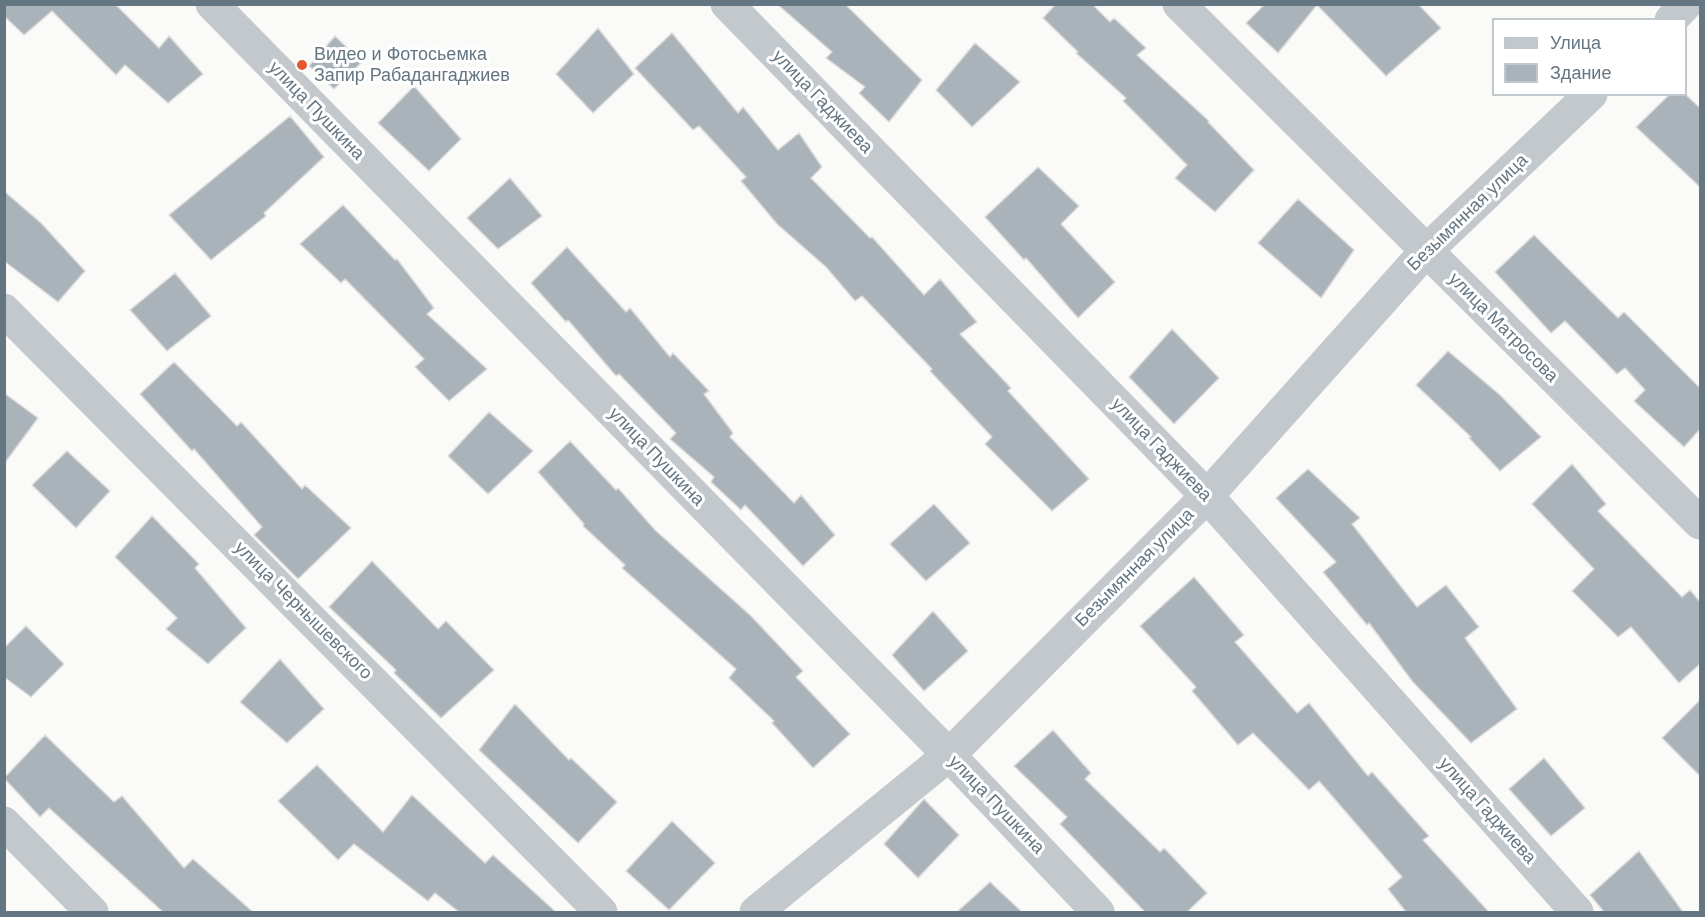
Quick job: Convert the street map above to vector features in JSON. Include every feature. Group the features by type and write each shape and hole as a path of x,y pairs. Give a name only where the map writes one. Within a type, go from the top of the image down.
{"street":[{"name":"улица Пушкина","path":"212,4 949,755 1098,912"},
{"name":"улица Гаджиева","path":"727,4 1207,496 1577,912"},
{"name":"улица Матросова","path":"1179,4 1701,523"},
{"path":"1673,18 1686,4"},
{"name":"Безымянная улица","path":"756,912 949,755 1207,496 1426,251 1589,96"},
{"name":"улица Чернышевского","path":"4,310 601,912"},
{"path":"4,823 92,912"}],"building":[{"path":"4,4 115,4 159,48 169,36 203,74 168,103 125,65 116,75 52,11 24,35 4,16"},
{"path":"777,4 845,4 922,80 889,122 859,93 865,87 826,58 832,52"},
{"path":"1056,4 1092,4 1110,22 1114,18 1146,48 1137,55 1209,121 1254,170 1215,212 1175,178 1187,165 1123,101 1126,98 1076,53 1078,52 1043,18"},
{"path":"1265,4 1418,4 1441,28 1386,76 1317,5 1278,53 1246,23"},
{"path":"598,28 634,74 593,113 556,74"},
{"path":"672,33 738,113 743,107 778,150 799,133 822,167 811,178 870,238 872,237 924,295 940,279 977,322 960,334 1011,388 1008,391 1089,479 1052,511 985,444 992,437 930,371 932,369 862,296 855,301 826,267 777,224 741,181 746,177 699,126 693,130 635,68"},
{"path":"335,36 362,62 334,89 309,66"},
{"path":"975,43 1020,82 972,127 936,90"},
{"path":"414,86 461,139 429,171 378,123"},
{"path":"1668,96 1687,96 1701,109 1701,188 1636,127"},
{"path":"290,116 324,157 264,213 266,216 211,260 169,215"},
{"path":"1038,167 1079,206 1061,224 1115,282 1078,318 1026,258 1024,260 985,217"},
{"path":"510,178 542,216 498,249 467,218"},
{"path":"4,191 41,223 85,271 58,302 4,261"},
{"path":"1298,199 1354,250 1321,298 1258,243"},
{"path":"343,205 395,260 397,259 434,308 427,314 487,369 449,401 415,367 424,359 345,279 341,283 300,244"},
{"path":"1534,235 1618,318 1624,312 1701,389 1701,428 1684,447 1634,401 1645,390 1625,368 1617,374 1565,321 1551,333 1495,272"},
{"path":"567,247 626,312 630,308 670,357 673,353 709,391 704,394 733,433 730,437 794,503 801,495 835,535 803,566 745,505 741,510 711,482 714,477 670,439 676,433 619,374 616,376 568,320 566,322 531,283"},
{"path":"175,273 211,316 167,351 130,310"},
{"path":"1172,329 1219,378 1174,424 1129,377"},
{"path":"1448,351 1500,395 1541,437 1500,471 1469,438 1471,437 1416,385"},
{"path":"174,362 237,426 241,422 302,489 305,485 351,528 298,579 254,535 262,527 194,449 192,451 140,394"},
{"path":"4,393 38,418 4,464"},
{"path":"489,412 533,451 488,494 448,456"},
{"path":"570,441 616,490 618,488 655,530 751,616 803,671 796,677 850,734 813,768 772,723 774,721 729,678 736,669 622,568 625,565 583,526 584,524 538,472"},
{"path":"67,451 110,491 76,528 32,485"},
{"path":"1572,464 1606,504 1598,511 1682,597 1690,590 1701,603 1701,663 1679,683 1631,627 1618,637 1572,591 1594,569 1532,504"},
{"path":"1308,469 1360,518 1352,524 1417,607 1446,585 1479,627 1465,638 1517,709 1471,743 1412,681 1369,623 1367,625 1323,572 1336,562 1276,498"},
{"path":"934,504 970,543 926,581 890,544"},
{"path":"152,516 199,564 195,568 246,628 208,664 166,629 177,618 115,557"},
{"path":"372,561 438,629 446,621 494,670 441,718 394,673 396,670 329,607"},
{"path":"1194,577 1244,635 1235,642 1297,713 1309,703 1368,776 1372,772 1429,836 1423,840 1489,912 1406,912 1388,889 1402,877 1319,781 1309,790 1253,733 1238,745 1192,691 1196,687 1140,626"},
{"path":"933,611 968,651 924,691 892,655"},
{"path":"26,626 64,664 31,697 4,677 4,648"},
{"path":"280,659 324,709 287,743 240,702"},
{"path":"1701,699 1701,777 1662,738"},
{"path":"515,704 569,760 571,758 617,802 578,843 479,750"},
{"path":"1053,730 1091,773 1085,779 1160,852 1164,848 1207,893 1187,912 1145,912 1060,824 1067,817 1014,766"},
{"path":"45,735 114,802 122,796 184,868 193,859 253,912 163,912 49,808 40,817 4,778"},
{"path":"1544,758 1585,808 1551,836 1509,789"},
{"path":"317,765 383,832 412,795 485,863 493,855 556,912 459,912 435,893 428,901 354,844 338,860 278,801"},
{"path":"924,799 959,835 918,878 884,844"},
{"path":"672,821 715,863 669,910 626,871"},
{"path":"1639,851 1683,912 1604,912 1590,895"},
{"path":"990,882 1022,912 957,912"}],"place":[{"name":"Видео и Фотосьемка Запир Рабадангаджиев","path":"302,65"}]}
